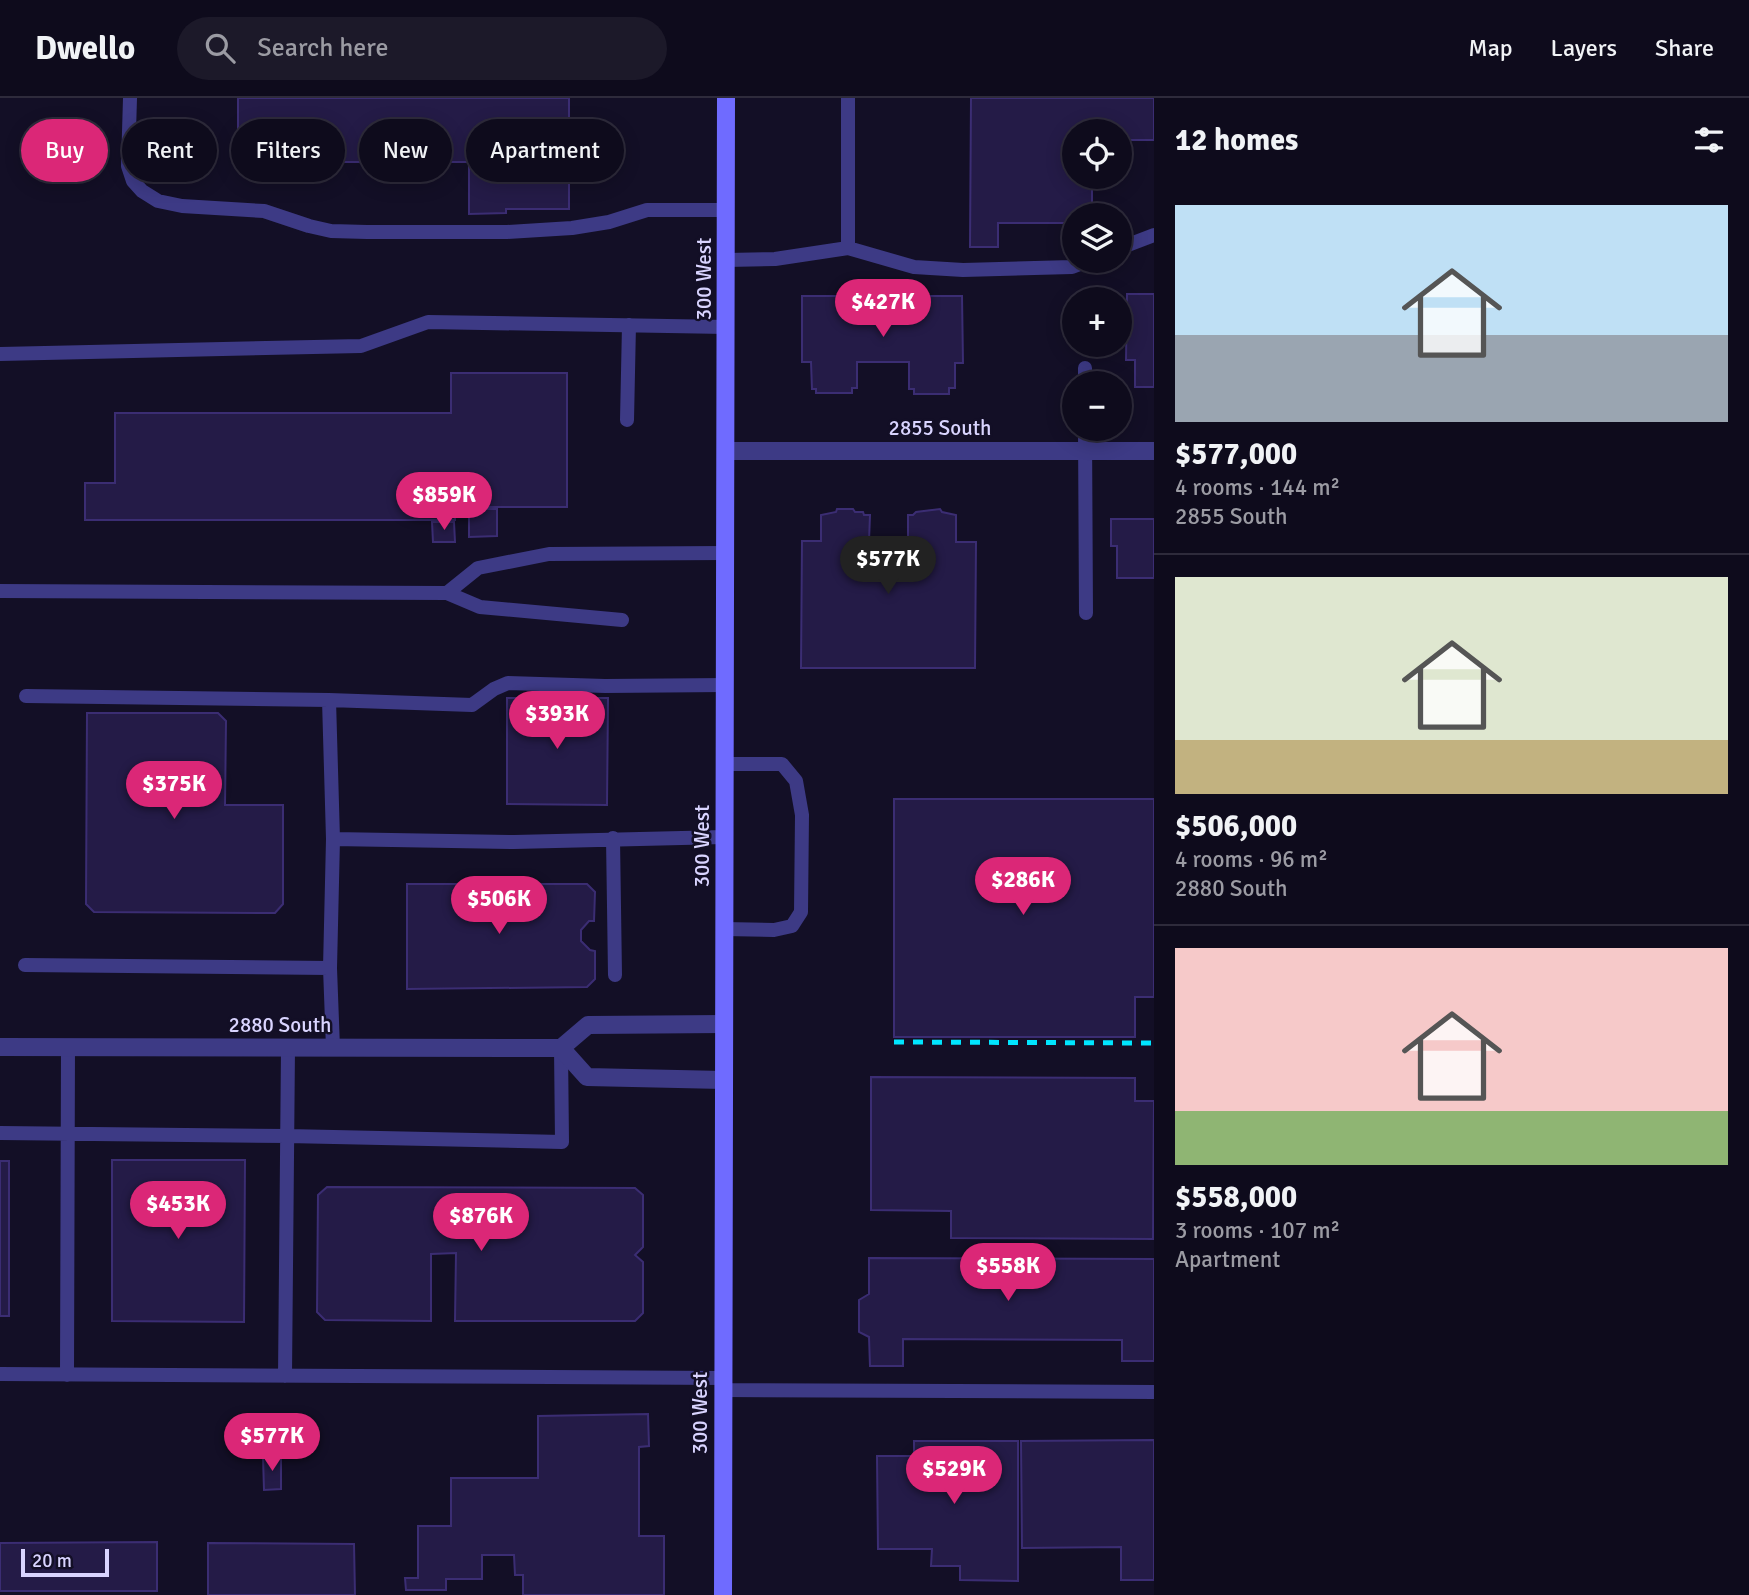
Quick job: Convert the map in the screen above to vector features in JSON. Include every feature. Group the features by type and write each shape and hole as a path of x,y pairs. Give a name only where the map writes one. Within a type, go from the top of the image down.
{"main road":[{"name":"300 West","path":"723,1595 726,98"}],"street":[{"name":"2855 South","path":"726,451 1154,451"},
{"path":"723,1080 587,1077 561,1048 588,1025 724,1024"},
{"name":"2880 South","path":"0,1047 561,1048"}],"lane":[{"path":"130,98 128,166 133,181 142,191 159,201 183,206 264,211 331,231 367,232 507,232 572,228 609,222 647,210 726,210"},
{"path":"848,98 848,248"},
{"path":"1132,243 1154,235"},
{"path":"727,260 775,259 848,248 914,267 963,270 1062,267"},
{"path":"0,354 360,346 428,322 726,327"},
{"path":"627,420 629,325"},
{"path":"1086,441 1086,613"},
{"path":"447,593 478,568 549,554 725,553"},
{"path":"0,591 447,593 480,607 622,620"},
{"path":"26,696 329,700 472,705 494,689 508,683 605,686 726,685"},
{"path":"329,700 332,1048"},
{"path":"724,929 774,930 792,926 801,912 802,814 796,781 782,764 725,764"},
{"path":"332,839 514,842 724,837"},
{"path":"613,838 615,975"},
{"path":"25,965 330,968"},
{"path":"67,1375 68,1047"},
{"path":"285,1376 288,1048"},
{"path":"0,1133 562,1142 561,1048"},
{"path":"0,1374 285,1376 1154,1392"}],"building":[{"path":"238,98 569,98 569,119 466,119 466,162 452,162 452,119 359,119 359,162 345,162 345,119 238,119"},
{"path":"971,98 1154,98 1154,140 1132,140 1132,119 1062,119 1062,189 1092,189 1092,203 1062,203 1062,223 998,223 998,247 970,247"},
{"path":"469,182 569,182 569,209 506,209 506,213 469,214"},
{"path":"1132,294 1154,294 1154,387 1135,387 1135,360 1126,360 1126,357 1132,357"},
{"path":"802,296 962,296 963,363 955,363 955,388 949,388 949,394 914,394 914,389 909,389 909,362 857,362 857,388 852,388 852,393 816,393 816,389 812,389 811,362 802,362"},
{"path":"451,373 567,373 567,507 455,507 455,520 85,520 85,483 115,483 115,413 451,413"},
{"path":"469,509 497,509 497,536 469,537"},
{"path":"837,509 853,509 855,512 870,515 869,541 908,541 908,515 916,512 940,509 942,512 956,515 956,542 976,542 975,668 801,668 802,541 821,541 821,515 836,512"},
{"path":"1111,519 1154,519 1154,578 1117,578 1117,546 1111,546"},
{"path":"432,522 454,522 455,542 433,542"},
{"path":"507,698 608,698 607,805 507,804"},
{"path":"87,713 218,713 226,721 225,805 283,805 283,904 275,913 94,912 86,904"},
{"path":"894,799 1154,799 1154,997 1135,997 1135,1037 894,1037"},
{"path":"407,884 587,884 595,892 594,921 589,921 581,930 581,941 595,951 595,979 587,987 407,989"},
{"path":"871,1077 1135,1078 1135,1101 1154,1101 1153,1239 951,1238 951,1211 871,1210"},
{"path":"112,1160 245,1160 244,1322 112,1321"},
{"path":"0,1161 9,1161 9,1316 0,1316"},
{"path":"327,1187 635,1188 643,1195 643,1247 635,1255 643,1262 643,1313 635,1321 455,1321 456,1253 431,1254 431,1321 325,1320 317,1312 318,1195"},
{"path":"869,1258 1154,1259 1154,1361 1122,1361 1122,1340 903,1339 903,1366 870,1366 869,1337 859,1332 859,1300 869,1294"},
{"path":"648,1414 649,1446 639,1447 639,1536 664,1536 664,1595 523,1595 523,1575 515,1575 514,1555 482,1555 482,1579 446,1579 446,1590 406,1590 405,1578 418,1578 418,1526 451,1526 451,1478 538,1478 538,1416"},
{"path":"1154,1440 1154,1580 1121,1580 1121,1547 1022,1548 1021,1441"},
{"path":"914,1441 1018,1441 1018,1581 960,1580 960,1566 931,1566 932,1549 878,1549 877,1456 914,1456"},
{"path":"263,1457 281,1457 281,1489 264,1490"},
{"path":"157,1542 157,1591 0,1591 0,1543"},
{"path":"208,1543 354,1544 355,1595 208,1595"}],"railway":[{"path":"894,1042 1154,1043"}]}
